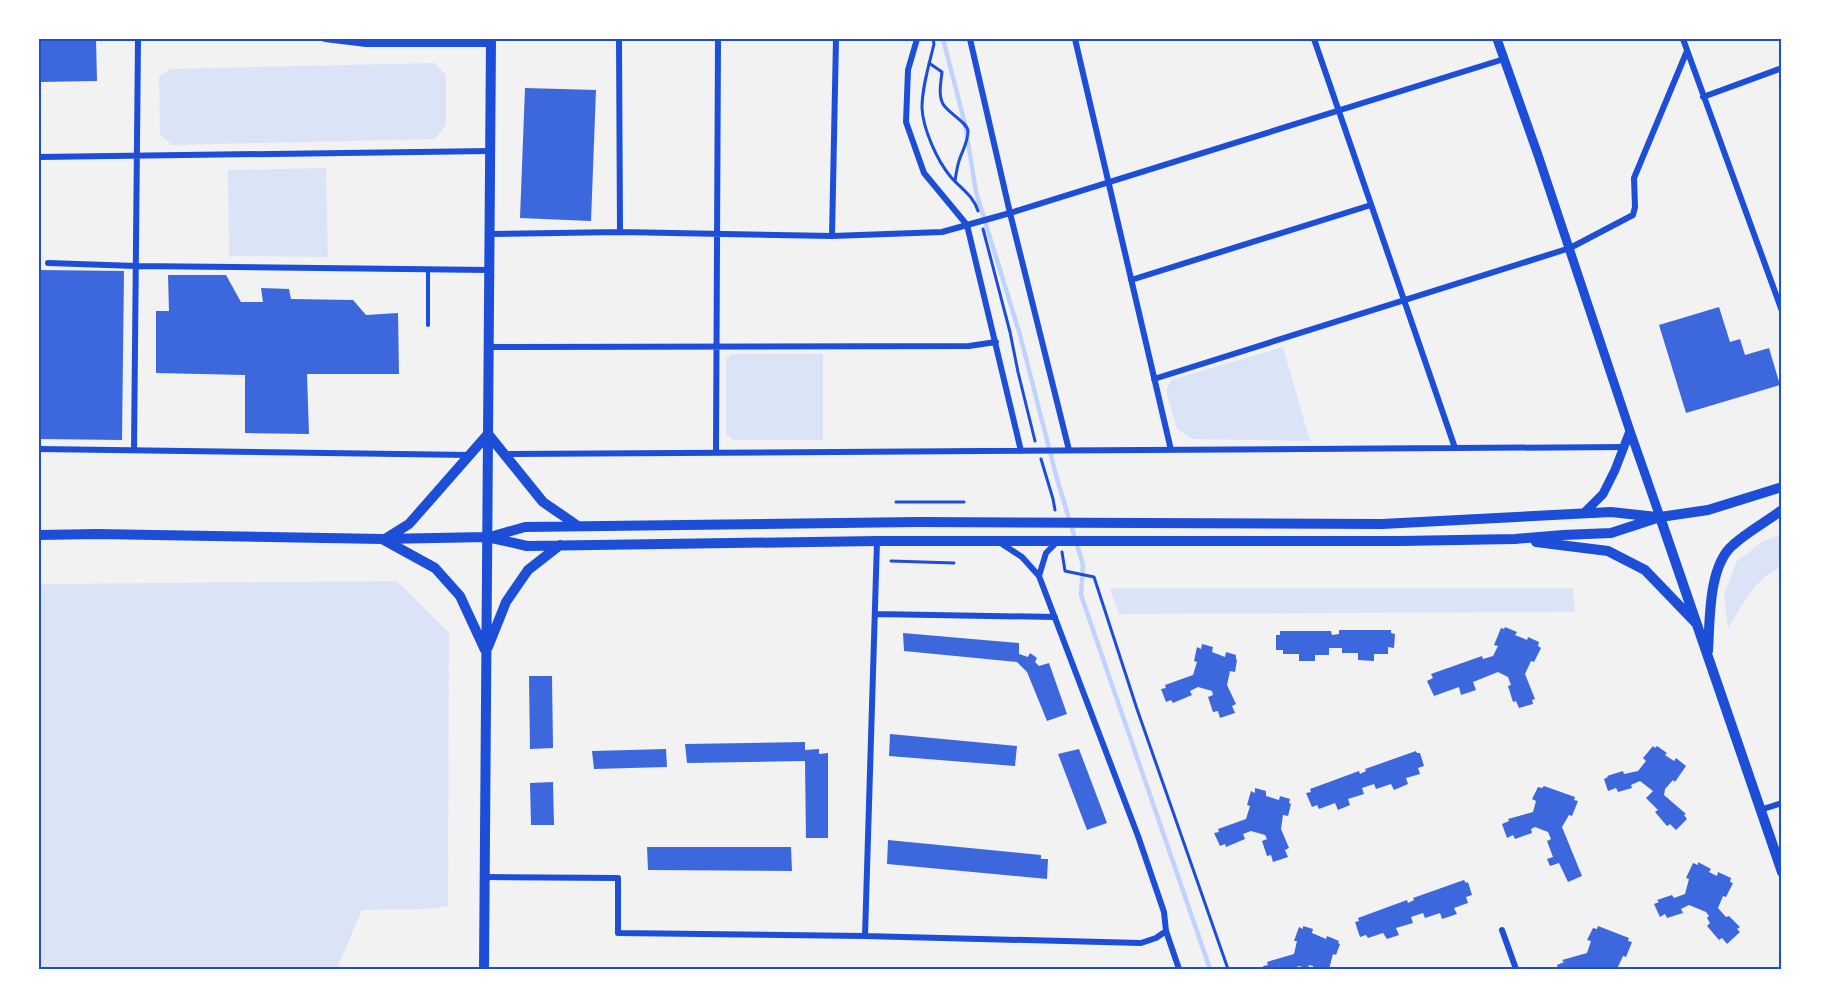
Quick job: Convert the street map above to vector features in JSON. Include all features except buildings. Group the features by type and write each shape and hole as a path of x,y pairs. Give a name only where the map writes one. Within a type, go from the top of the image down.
{"main road":[{"path":"484,969 491,41"},
{"path":"488,434 543,502 578,526"},
{"path":"383,539 409,524 488,434"},
{"path":"487,537 527,546 878,541 1401,542 1515,539 1611,533 1660,517 1708,510 1782,487"},
{"path":"1708,657 1712,591 1718,567 1731,546 1782,510"},
{"path":"39,535 383,539 487,537 525,527 578,526 906,522 1382,524 1611,512 1660,517"},
{"path":"1660,517 1782,872"},
{"path":"383,539 435,568 460,596 486,653"},
{"path":"1515,539 1608,551 1645,570 1696,624"},
{"path":"486,653 506,602 528,570 560,545"}],"street":[{"path":"134,450 138,39"},
{"path":"325,39 366,44 491,41"},
{"path":"619,39 620,232"},
{"path":"716,453 718,39"},
{"path":"832,236 836,39"},
{"path":"917,39 908,70 906,122 924,173 967,225 1021,451"},
{"path":"970,39 1010,213 1069,450"},
{"path":"1074,39 1171,450"},
{"path":"1314,39 1455,448"},
{"path":"1497,39 1660,517"},
{"path":"1683,39 1782,311"},
{"path":"1154,379 1570,248 1633,215 1634,178 1687,51"},
{"path":"490,234 717,232 832,236 942,232 1108,183 1504,59"},
{"path":"1703,97 1782,68"},
{"path":"39,157 490,151"},
{"path":"1131,280 1371,205"},
{"path":"48,263 489,270"},
{"path":"489,347 716,348 969,345 996,342"},
{"path":"1584,513 1603,494 1615,470 1629,431"},
{"path":"506,454 1624,447"},
{"path":"39,449 471,455"},
{"path":"865,936 878,541"},
{"path":"998,541 1022,557 1039,576 1138,837 1164,912 1166,931 1179,969"},
{"path":"1039,576 1046,553 1058,541"},
{"path":"875,614 1054,617"},
{"path":"1760,810 1782,803"},
{"path":"484,877 618,879 618,933 1141,943 1156,938 1166,931"},
{"path":"1502,930 1516,969"}],"lane":[{"path":"428,269 428,325"}],"path":[{"path":"929,63 942,72 940,84 942,103 967,126 965,147 955,181"},
{"path":"896,502 964,502"},
{"path":"891,561 954,563"},
{"path":"1065,572 1094,577 1228,969"}],"shaded area":[{"path":"435,63 446,75 446,125 435,139 172,145 160,135 159,76 171,69"},
{"path":"326,168 328,257 229,256 228,170"},
{"path":"1283,347 1310,441 1192,439 1177,429 1166,390 1171,380"},
{"path":"731,354 823,354 823,440 733,440 726,434 726,359"},
{"path":"1782,534 1782,567 1757,585 1728,629 1724,595 1736,562 1763,541"},
{"path":"397,581 449,633 448,906 426,909 362,910 337,969 39,969 39,584"},
{"path":"1110,588 1573,588 1575,612 1119,614"}],"waterway":[{"path":"943,39 965,124 976,192 1020,335 1057,479 1083,565 1081,595 1210,969"}]}
